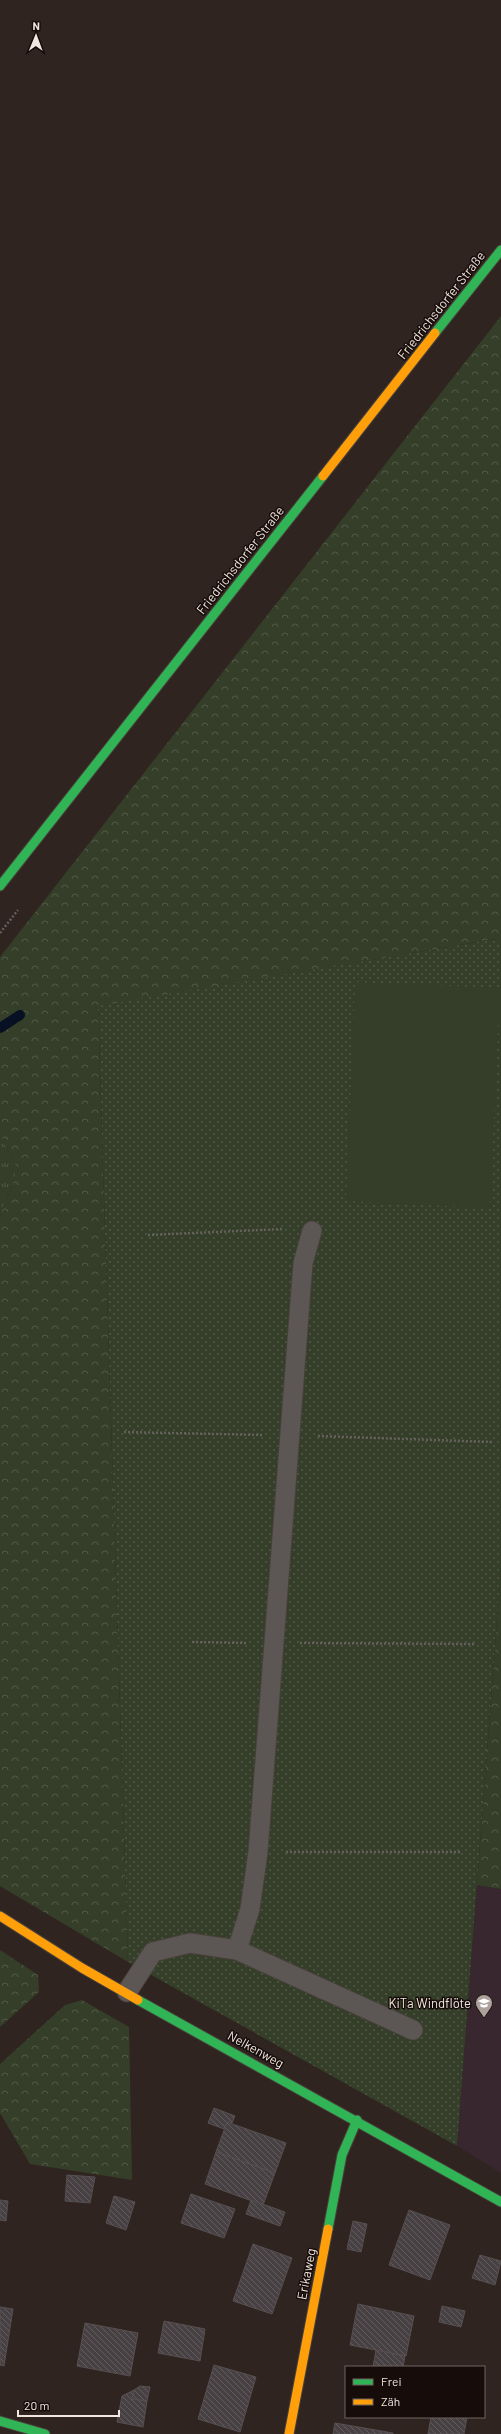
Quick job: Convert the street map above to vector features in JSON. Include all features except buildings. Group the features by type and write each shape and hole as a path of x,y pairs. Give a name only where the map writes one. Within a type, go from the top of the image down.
{"street":[{"name":"Friedrichsdorfer Straße","path":"0,886 501,250"},
{"name":"Nelkenweg","path":"0,1916 82,1968 357,2120 501,2202"},
{"name":"Erikaweg","path":"289,2434 342,2155 357,2120"},
{"path":"0,2421 45,2434"}],"lane":[{"path":"237,1950 250,1909 258,1852 272,1643 303,1263 312,1231"},
{"path":"127,1992 153,1952 190,1943 237,1950 413,2030"}],"path":[{"path":"148,1235 293,1228 312,1231"},
{"path":"124,1432 290,1435 493,1442"},
{"path":"192,1642 474,1644"},
{"path":"258,1852 460,1852"}],"shaded area":[{"name":"KiTa Windflöte","path":"477,1885 501,1889 501,2173 457,2146"}],"green space":[{"path":"501,316 501,938 98,1007 128,1962 0,1886 0,1216 18,1170 0,1134 0,957"},
{"path":"501,938 501,1568 457,2146 128,1962 98,1006"},
{"path":"355,982 500,988 490,1208 346,1201"},
{"path":"0,1134 18,1170 0,1216"},
{"path":"501,1568 501,1889 477,1885"},
{"path":"0,1950 38,1975 39,1992 0,2027"},
{"path":"82,2000 129,2027 132,2180 30,2164 0,2113 0,2064 65,2005"}],"waterway":[{"path":"0,1028 20,1015"}],"traffic: fast":[{"path":"435,333 501,250"},
{"path":"0,886 323,476"},
{"path":"138,2000 501,2202"},
{"path":"328,2229 342,2155 357,2120"},
{"path":"0,2421 45,2434"}],"traffic: slow":[{"path":"323,476 435,333"},
{"path":"0,1916 82,1968 138,2000"},
{"path":"289,2434 328,2229"}],"place":[{"name":"KiTa Windflöte","path":"484,2018"}]}
